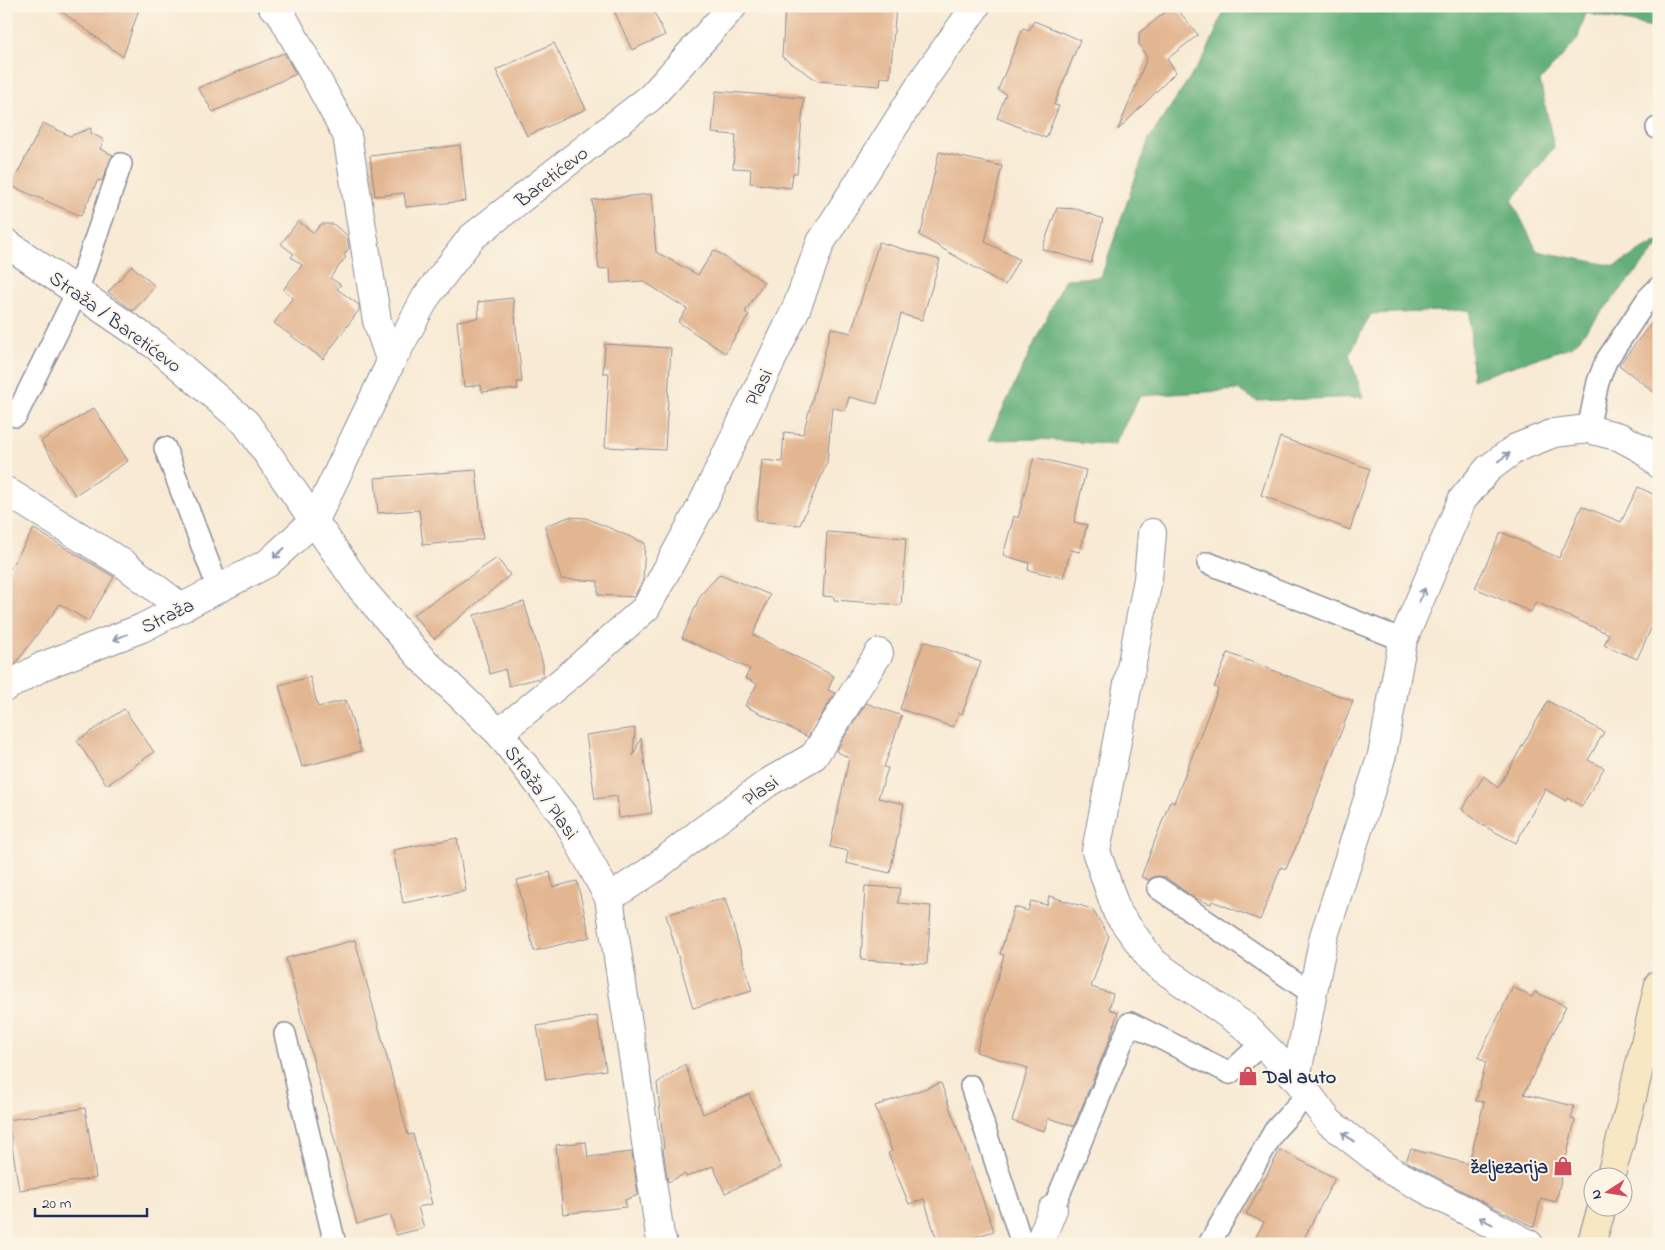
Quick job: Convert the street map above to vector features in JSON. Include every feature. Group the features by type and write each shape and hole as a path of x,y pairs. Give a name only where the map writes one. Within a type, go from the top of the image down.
{"main road":[{"path":"1613,1168 1655,1012 1659,984"},
{"path":"1591,1244 1599,1218"}],"street":[{"path":"272,6 279,10 347,135 377,321 391,362"},
{"name":"Baretićevo","path":"315,520 391,362 426,297 471,238 651,97 733,6"},
{"name":"Plasi","path":"499,733 572,674 646,608 708,493 796,310 821,242 926,76 976,6"},
{"name":"Straža / Baretićevo","path":"6,242 154,345 246,423 315,520"},
{"path":"1302,1086 1313,994 1324,936 1382,755 1403,640 1462,500 1488,469 1516,448 1554,433 1588,429 1620,437 1644,450 1659,464"},
{"path":"6,491 124,564 182,608"},
{"name":"Straža / Plasi","path":"315,520 360,587 421,658 499,733 567,820 609,898 663,1244"},
{"name":"Straža","path":"6,687 43,666 142,628 268,563 315,520"},
{"path":"1152,533 1148,579 1096,851 1117,912 1153,962 1246,1027 1302,1086 1329,1122 1393,1172 1529,1244"},
{"name":"Plasi","path":"609,898 652,870 769,782 814,756 880,653"},
{"path":"1039,1244 1053,1209"}],"lane":[{"path":"16,416 77,292 121,164"},
{"path":"1588,429 1598,382 1606,361 1648,298 1659,287"},
{"path":"165,448 218,588"},
{"path":"1208,563 1403,640"},
{"path":"1158,888 1313,994"},
{"path":"1053,1209 1130,1024 1230,1073 1262,1043"},
{"path":"285,1034 335,1244"},
{"path":"971,1086 1022,1244"},
{"path":"1209,1244 1302,1086"}],"green space":[{"path":"1226,6 1659,6 1659,30 1586,13 1577,40 1540,81 1554,147 1512,201 1537,251 1615,266 1659,240 1659,245 1573,346 1472,380 1470,310 1371,314 1349,355 1363,397 1257,401 1238,390 1140,396 1114,445 1041,439 988,440 1065,279 1101,277 1149,139 1207,52"}],"building":[{"path":"54,6 140,6 123,57"},
{"path":"612,6 651,6 665,35 632,50"},
{"path":"785,6 896,6 890,78 881,77 880,86 818,81 782,57"},
{"path":"1175,6 1198,35 1167,59 1176,72 1118,130 1147,58 1139,44 1139,33"},
{"path":"1034,21 1080,40 1054,105 1059,106 1046,138 997,118 1006,94 998,90 1023,28 1029,30"},
{"path":"554,43 586,109 527,136 496,70"},
{"path":"284,53 296,74 213,112 198,88"},
{"path":"716,91 804,98 797,173 793,173 791,188 750,183 751,169 733,168 736,135 712,133"},
{"path":"43,123 70,136 91,128 91,133 104,140 100,149 113,155 103,178 101,181 98,180 81,216 11,186"},
{"path":"460,145 466,201 406,207 404,193 375,196 370,156"},
{"path":"939,152 1002,166 985,242 1019,259 1005,285 919,235 922,229"},
{"path":"651,194 656,252 698,275 714,250 764,282 745,312 749,315 725,353 678,322 687,309 643,281 611,283 610,268 599,269 592,200"},
{"path":"1057,208 1077,209 1103,219 1091,263 1042,249"},
{"path":"298,221 314,233 321,224 333,224 347,235 349,248 344,255 346,257 330,278 341,285 337,289 359,305 359,310 323,359 274,323 293,298 283,290 302,265 291,257 294,254 281,244"},
{"path":"879,242 940,260 922,320 901,314 877,404 849,397 845,411 832,407 827,463 800,525 756,521 762,460 782,462 784,432 803,434 831,328 851,333"},
{"path":"132,266 155,286 133,311 108,292"},
{"path":"513,298 522,382 517,382 518,389 482,392 481,385 464,387 457,321 479,318 478,302"},
{"path":"1659,313 1659,396 1619,365"},
{"path":"605,344 671,348 665,450 605,447 609,373 603,373"},
{"path":"94,408 128,461 75,495 41,441"},
{"path":"1280,437 1370,469 1350,530 1261,495"},
{"path":"1034,457 1086,470 1074,522 1087,525 1080,552 1071,550 1063,578 1028,570 1029,563 1003,555 1014,516 1018,518"},
{"path":"476,470 483,539 423,545 419,510 378,513 375,478"},
{"path":"1638,487 1659,497 1659,611 1637,659 1604,645 1609,634 1536,602 1531,612 1475,588 1501,532 1559,558 1582,506 1621,522"},
{"path":"569,517 586,518 645,543 643,580 634,597 598,595 598,581 561,579 545,526"},
{"path":"34,529 114,577 88,621 60,604 16,663 6,669 6,575"},
{"path":"827,532 906,538 901,605 834,600 834,597 823,596"},
{"path":"497,558 510,575 434,639 413,615"},
{"path":"720,574 770,595 753,635 834,676 828,690 835,693 808,737 745,706 757,684 745,678 750,669 682,638 701,594"},
{"path":"524,602 543,664 543,677 509,686 505,669 490,674 474,615"},
{"path":"924,641 981,662 962,714 959,713 953,727 900,709"},
{"path":"1228,653 1353,701 1305,826 1286,869 1281,867 1260,920 1212,901 1211,904 1194,898 1165,877 1158,876 1149,880 1141,877 1170,801 1174,803 1218,689 1214,687"},
{"path":"310,677 318,707 346,700 361,751 302,767 279,685"},
{"path":"1548,701 1604,732 1588,760 1604,768 1582,806 1567,798 1566,801 1545,789 1516,843 1482,825 1462,809 1484,776 1498,788"},
{"path":"866,703 902,716 884,767 888,768 878,798 904,804 890,873 846,863 848,851 830,847 849,758 836,751"},
{"path":"124,709 154,752 107,785 77,741"},
{"path":"635,728 633,756 641,738 652,813 619,818 617,796 595,799 586,735"},
{"path":"457,838 466,891 403,903 393,850"},
{"path":"550,872 553,887 577,881 590,937 534,951 517,880"},
{"path":"865,886 900,888 898,903 931,906 927,964 861,960"},
{"path":"1049,896 1092,909 1109,936 1091,987 1113,994 1109,1009 1118,1012 1110,1038 1074,1126 1048,1118 1044,1131 1012,1121 1028,1068 976,1052 1004,955 1000,954 1014,907 1028,911 1031,901 1047,905"},
{"path":"725,898 752,991 693,1008 666,915"},
{"path":"355,940 408,1135 413,1134 432,1204 418,1207 424,1228 396,1235 391,1215 357,1224 286,958"},
{"path":"1513,987 1532,997 1535,992 1566,1006 1524,1094 1574,1106 1571,1119 1575,1120 1556,1202 1541,1198 1534,1227 1406,1161 1411,1149 1469,1164 1484,1102 1476,1101 1486,1062 1478,1057"},
{"path":"597,1016 606,1070 546,1080 537,1026"},
{"path":"685,1064 703,1114 749,1094 781,1168 725,1193 713,1166 686,1177 685,1174 668,1182 657,1083"},
{"path":"941,1083 994,1231 974,1237 976,1244 938,1244 924,1199 909,1204 888,1153 892,1151 875,1106"},
{"path":"85,1108 96,1178 19,1190 8,1120"},
{"path":"586,1142 588,1157 632,1152 638,1195 625,1200 626,1207 563,1214 556,1145"},
{"path":"1280,1150 1335,1178 1301,1244 1252,1244 1264,1222 1246,1214"}],"place":[{"name":"Dal auto","path":"1248,1076"},
{"name":"željezarija","path":"1563,1166"}]}
